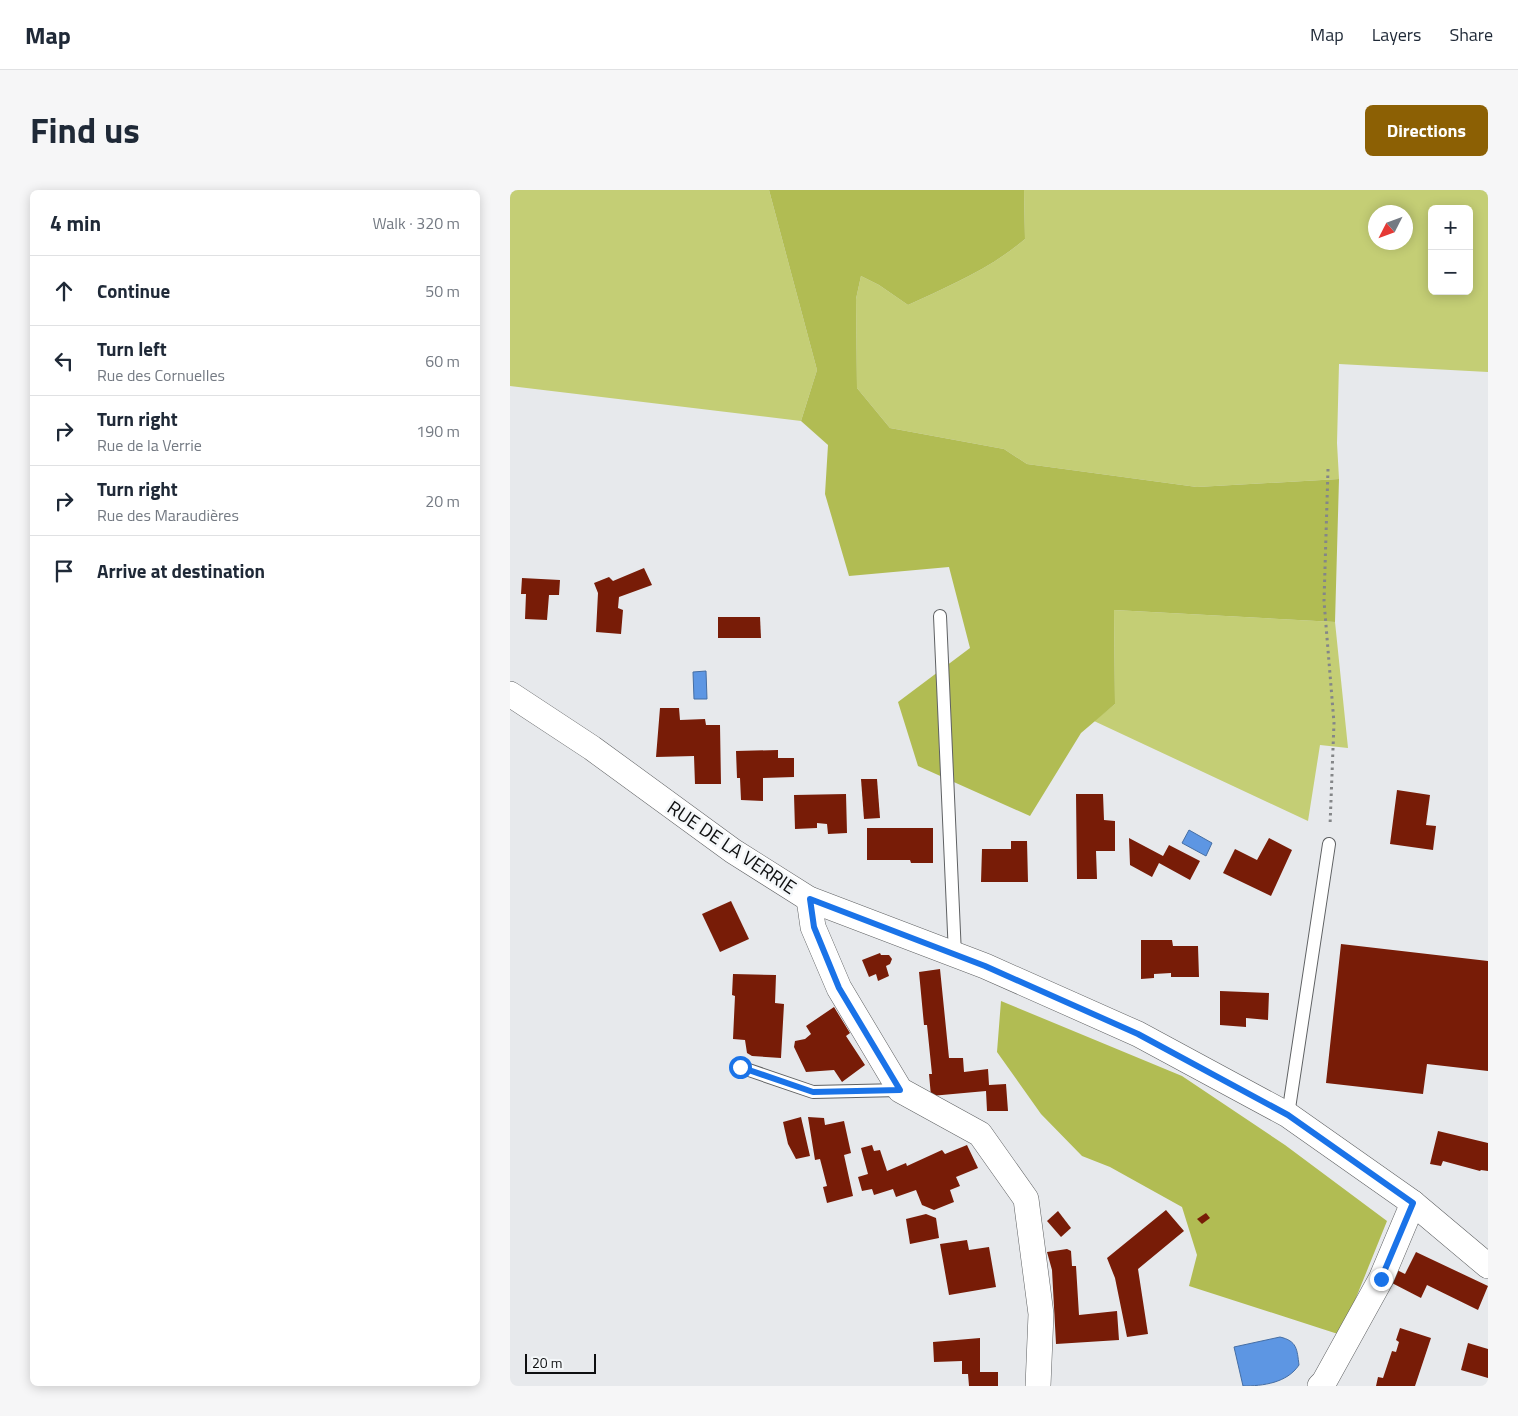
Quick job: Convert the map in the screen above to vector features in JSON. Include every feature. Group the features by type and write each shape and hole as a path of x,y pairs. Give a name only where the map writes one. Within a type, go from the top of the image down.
{"street":[{"name":"RUE DE LA VERRIE","path":"510,694 592,748 733,851 810,899 985,966 1138,1034 1288,1115 1413,1203 1488,1266"},
{"path":"810,899 814,927 839,988 900,1090 980,1134 1026,1199 1041,1314 1038,1386"},
{"path":"1320,1386 1381,1279 1413,1203"}],"lane":[{"path":"940,616 956,955"},
{"path":"1288,1115 1329,844"},
{"path":"740,1067 813,1092 900,1090"}],"path":[{"path":"1328,469 1324,602 1334,723 1329,844"}],"green space":[{"path":"510,190 769,190 817,370 801,421 510,386"},
{"path":"769,190 1024,190 1025,239 1012,250 969,276 908,305 879,285 861,276 856,299 857,388 890,428 1004,449 1027,464 1197,487 1339,479 1335,622 1114,610 1115,704 1081,733 1030,816 918,766 898,702 970,648 949,567 849,576 825,494 828,445 801,421 817,370"},
{"path":"1024,190 1488,190 1488,372 1339,364 1337,443 1339,479 1197,487 1027,464 1004,449 890,428 857,388 856,299 861,276 879,285 908,305 954,284 1012,250 1025,239"},
{"path":"1114,610 1335,622 1348,748 1320,745 1308,821 1094,721 1115,704"},
{"path":"1001,1001 1182,1076 1285,1145 1387,1221 1341,1335 1189,1286 1197,1255 1182,1207 1110,1167 1082,1156 1041,1114 997,1052"}],"water":[{"path":"706,671 707,699 694,699 693,672"},
{"path":"1189,830 1212,843 1206,856 1182,843"},
{"path":"1280,1337 1293,1343 1298,1354 1299,1365 1281,1380 1266,1384 1243,1386 1234,1347"}],"building":[{"path":"644,568 652,585 619,597 618,608 623,610 621,634 596,632 598,593 594,583 609,577 613,581"},
{"path":"522,578 560,580 559,595 549,595 547,620 525,619 526,594 521,594"},
{"path":"718,617 760,617 761,638 718,638"},
{"path":"660,708 679,708 680,720 705,719 706,725 720,725 721,784 695,784 694,756 656,757"},
{"path":"778,750 778,758 794,758 794,777 763,778 763,801 741,800 740,778 737,778 736,751"},
{"path":"861,779 877,779 880,818 864,819"},
{"path":"1397,790 1430,795 1426,825 1436,826 1433,850 1390,844"},
{"path":"846,794 847,833 828,834 827,824 817,823 817,828 795,829 794,795"},
{"path":"1076,794 1103,794 1104,820 1115,821 1115,851 1096,851 1097,879 1077,879"},
{"path":"867,828 933,828 933,863 911,863 910,860 867,860"},
{"path":"1129,838 1163,856 1169,845 1200,861 1190,880 1159,863 1152,877 1130,865"},
{"path":"1269,838 1292,850 1271,896 1223,873 1235,849 1257,860"},
{"path":"1011,841 1027,841 1028,882 981,882 982,849 1011,849"},
{"path":"731,901 749,939 720,952 702,914"},
{"path":"1141,940 1172,940 1173,946 1198,946 1199,977 1171,977 1171,973 1154,974 1154,978 1141,979"},
{"path":"1341,944 1488,961 1488,1071 1427,1064 1423,1094 1326,1083"},
{"path":"880,953 881,955 889,955 892,959 890,964 886,966 889,976 878,981 876,974 869,977 862,960"},
{"path":"940,969 949,1058 963,1058 964,1072 988,1069 989,1085 1006,1084 1008,1111 987,1111 986,1091 931,1096 929,1074 932,1074 927,1025 924,1025 919,972"},
{"path":"733,974 776,975 775,1003 784,1004 781,1058 752,1056 747,1053 745,1040 733,1039 735,996 732,995"},
{"path":"1220,991 1269,993 1268,1020 1246,1018 1246,1027 1220,1025"},
{"path":"834,1007 850,1033 846,1036 865,1065 842,1082 834,1070 806,1072 794,1047 795,1041 805,1039 811,1034 806,1026"},
{"path":"801,1117 810,1156 796,1159 788,1144 783,1122"},
{"path":"808,1117 824,1118 825,1125 844,1121 851,1153 844,1155 853,1196 827,1203 823,1187 827,1186 820,1159 815,1160"},
{"path":"1438,1131 1488,1143 1488,1171 1480,1171 1443,1161 1441,1166 1430,1164"},
{"path":"872,1145 874,1151 880,1150 887,1171 906,1163 907,1166 942,1150 945,1154 967,1145 978,1168 956,1177 960,1186 950,1190 954,1202 934,1210 922,1205 916,1190 896,1197 893,1189 874,1195 872,1189 862,1191 858,1177 868,1174 861,1148"},
{"path":"1166,1210 1184,1231 1138,1269 1148,1334 1127,1337 1115,1278 1107,1258"},
{"path":"1058,1211 1071,1228 1061,1237 1047,1221"},
{"path":"1206,1213 1210,1218 1202,1224 1197,1219"},
{"path":"926,1214 936,1218 939,1238 910,1244 906,1219"},
{"path":"967,1240 969,1250 989,1247 996,1287 949,1295 940,1244"},
{"path":"1067,1249 1071,1251 1072,1266 1076,1266 1079,1315 1117,1311 1119,1340 1056,1344 1052,1270 1047,1252"},
{"path":"1416,1252 1488,1286 1478,1310 1427,1285 1421,1298 1390,1282 1397,1270 1405,1274"},
{"path":"1400,1328 1431,1338 1415,1386 1376,1386 1378,1377 1383,1378 1392,1351 1396,1352 1399,1342 1396,1340"},
{"path":"980,1338 980,1372 998,1372 998,1386 969,1386 968,1374 962,1374 962,1361 934,1362 933,1342"},
{"path":"1468,1343 1488,1349 1488,1378 1461,1370"}],"route":[{"path":"740,1067 813,1092 900,1090 839,988 814,927 810,913 810,899 985,966 1138,1034 1288,1115 1413,1203 1381,1279"}]}
